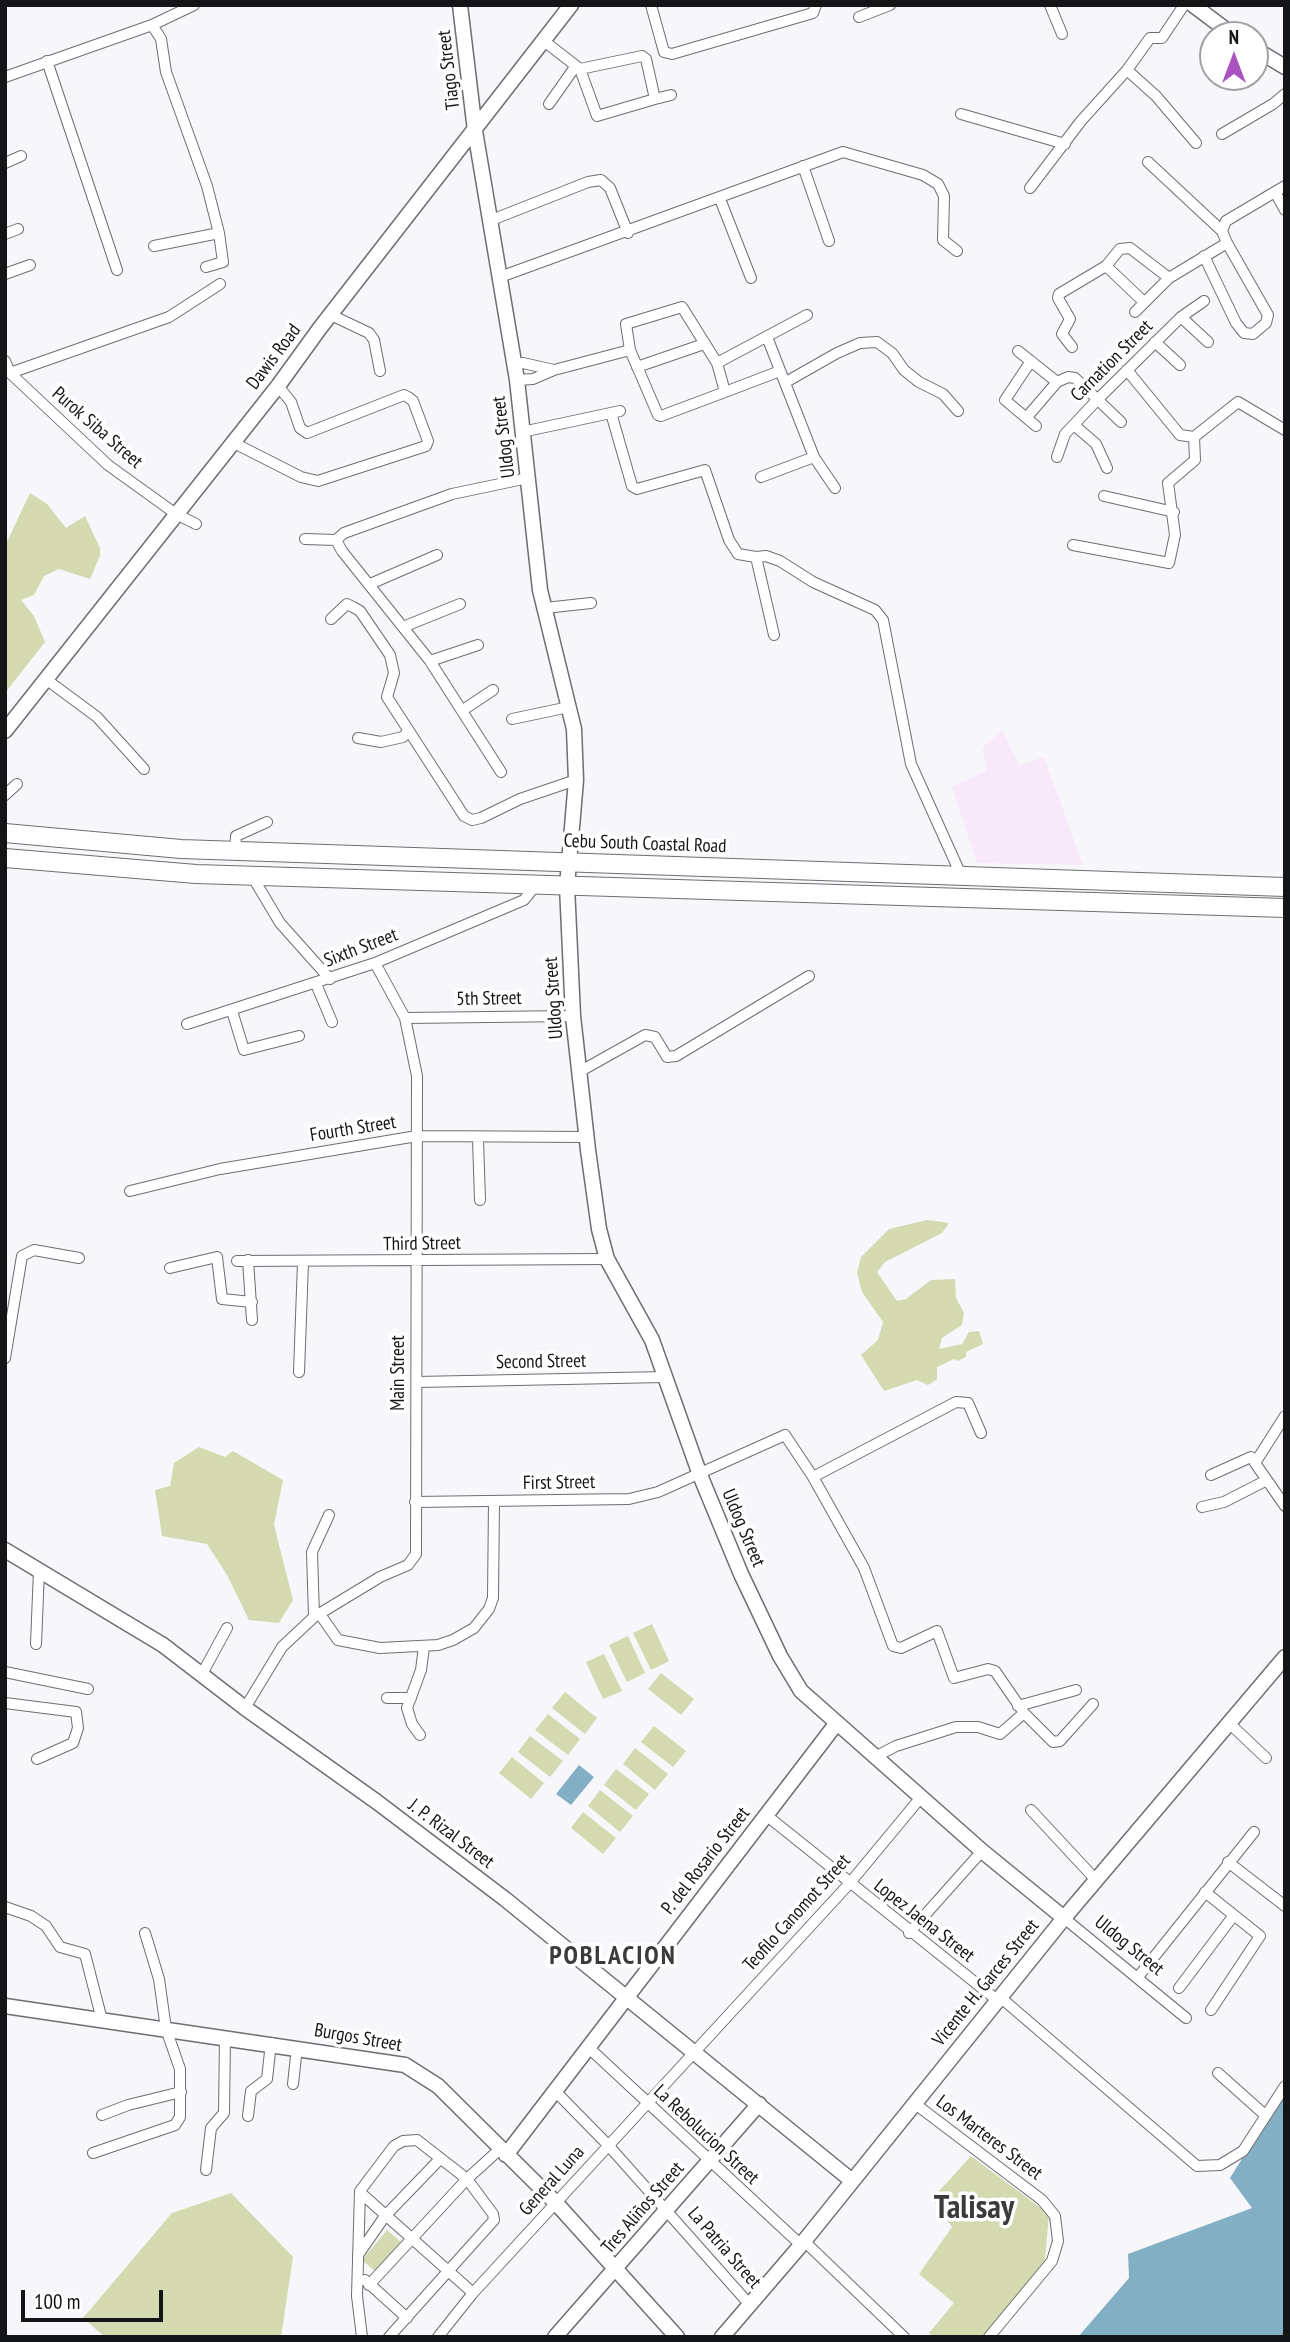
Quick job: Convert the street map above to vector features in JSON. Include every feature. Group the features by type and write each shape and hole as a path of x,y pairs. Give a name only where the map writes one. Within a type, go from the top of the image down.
{"highway":[{"name":"Cebu South Coastal Road","path":"5,833 235,851 1285,887"},
{"path":"5,859 181,874 1285,908"}],"street":[{"path":"5,78 152,25 194,5"},
{"name":"Tiago Street","path":"460,5 475,131"},
{"name":"Dawis Road","path":"5,731 278,386 570,5"},
{"path":"650,5 664,51 671,54 813,13 816,5"},
{"path":"859,17 890,5"},
{"path":"1050,5 1062,34"},
{"path":"1030,188 1128,70 1150,38 1162,38 1185,5"},
{"path":"1193,5 1214,21"},
{"path":"152,25 161,39 166,72 204,175 219,233 223,262 206,267"},
{"path":"544,41 577,68 597,116 671,95"},
{"path":"549,104 577,68 642,56 646,59 655,99"},
{"path":"1269,57 1285,66"},
{"path":"47,61 117,270"},
{"path":"1128,70 1156,96 1196,143"},
{"path":"1222,134 1285,94"},
{"path":"961,114 1065,144"},
{"name":"Uldog Street","path":"475,131 516,372 545,608 574,729 576,779 566,886 573,1016 598,1228 607,1259 652,1340 700,1475 780,1656 801,1691 982,1852 1186,2018"},
{"path":"500,277 628,233 843,152 923,175 938,184 944,195 945,222 941,232 943,240 957,251"},
{"path":"5,163 21,156"},
{"path":"1148,162 1224,226 1227,243 1268,320 1248,335 1236,323 1204,256"},
{"path":"803,166 829,241"},
{"path":"489,221 588,182 601,180 610,188 628,233"},
{"path":"1224,226 1285,186"},
{"path":"1275,192 1285,210"},
{"path":"720,199 751,278"},
{"path":"5,234 18,229"},
{"path":"154,246 219,233"},
{"path":"1135,312 1169,278 1227,243"},
{"path":"1072,347 1062,334 1070,319 1058,298 1059,294 1106,266 1120,249 1125,248 1169,278"},
{"path":"5,274 30,265"},
{"path":"1106,266 1144,302"},
{"path":"10,373 169,317 220,284"},
{"name":"Carnation Street","path":"1057,457 1065,434 1154,342 1181,317 1204,301"},
{"path":"725,392 717,363 685,309 678,307 626,324 630,349 656,412 661,416 725,392 780,371"},
{"path":"331,315 369,332 374,340 380,371"},
{"path":"717,363 807,315"},
{"path":"1181,317 1208,342"},
{"path":"767,337 814,457 835,488"},
{"path":"786,383 837,353 860,344 877,342 892,353 912,376 943,394 958,411"},
{"path":"1154,342 1180,365"},
{"path":"637,367 704,344"},
{"path":"554,370 523,363 516,372 533,379 554,370 630,349"},
{"path":"1018,351 1057,382"},
{"name":"Purok Siba Street","path":"5,361 10,373 108,465 176,514 197,524"},
{"path":"1031,361 1005,400 1036,426"},
{"path":"1127,370 1180,435 1194,437 1238,402 1282,423"},
{"path":"1027,418 1057,382 1068,377 1075,378 1099,398 1121,422"},
{"path":"232,442 301,477 318,481 426,446 428,441 408,397 404,395 307,433 300,428 291,402 278,386"},
{"path":"522,432 616,412 632,486 637,489 705,470 729,540 738,554 766,556 779,561 813,582 875,610 883,620 911,764 961,875"},
{"path":"1074,425 1096,444 1107,468"},
{"path":"1073,545 1169,563 1175,535 1168,483 1195,460 1194,437"},
{"path":"761,477 814,457"},
{"path":"305,540 336,540 344,533 452,494 528,478"},
{"path":"1104,496 1174,512"},
{"path":"336,540 430,662 501,772"},
{"path":"370,584 437,555"},
{"path":"755,557 774,635"},
{"path":"545,608 591,603"},
{"path":"331,619 347,604 360,611 390,655 394,673 387,697 464,816 472,820 576,779"},
{"path":"403,627 460,604"},
{"path":"430,662 478,645"},
{"path":"47,680 97,717 144,769"},
{"path":"463,710 494,690"},
{"path":"512,719 569,707"},
{"path":"358,738 381,742 403,737 408,732"},
{"path":"5,794 17,784"},
{"path":"235,851 236,836 267,822"},
{"path":"252,876 279,923 330,979"},
{"name":"Sixth Street","path":"187,1024 232,1012 375,963 524,900 536,885"},
{"name":"Main Street","path":"245,1708 282,1647 316,1615 414,1560 417,1076 405,1018 375,963"},
{"path":"579,1072 650,1034 655,1037 667,1057 676,1056 809,976"},
{"path":"316,984 332,1022"},
{"path":"232,1012 244,1050 299,1036"},
{"name":"5th Street","path":"405,1018 573,1016"},
{"name":"Fourth Street","path":"130,1191 220,1169 417,1136 478,1139 586,1137"},
{"path":"478,1139 480,1200"},
{"path":"5,1357 22,1256 34,1250 79,1258"},
{"path":"170,1268 217,1257 222,1299 252,1302 251,1320"},
{"name":"Third Street","path":"252,1302 242,1261 607,1259"},
{"path":"299,1372 303,1262"},
{"name":"Second Street","path":"417,1382 665,1377"},
{"path":"981,1433 968,1403 963,1400 813,1477 864,1568 893,1646 901,1648 937,1631 952,1676 961,1678 992,1669 1021,1710 1051,1741 1056,1742 1093,1704"},
{"path":"1285,1416 1255,1463 1285,1506"},
{"name":"First Street","path":"415,1502 629,1499 658,1492 700,1475 780,1435 788,1437 813,1477"},
{"path":"1211,1475 1251,1457"},
{"path":"1202,1507 1224,1502 1267,1480"},
{"path":"329,1515 313,1552 316,1615 342,1642 380,1648 425,1647 453,1640 474,1628 489,1609 493,1598 494,1502"},
{"name":"J. P. Rizal Street","path":"5,1550 163,1644 245,1708 388,1810 626,1996 852,2180"},
{"path":"36,1644 39,1570"},
{"path":"202,1674 227,1628"},
{"path":"420,1735 407,1714 421,1670 425,1647"},
{"name":"Vicente H. Garces Street","path":"722,2337 803,2243 1064,1918 1285,1657"},
{"path":"5,1672 88,1689"},
{"path":"876,1757 896,1746 956,1727 978,1727 1000,1734 1021,1710 1076,1690"},
{"path":"387,1698 411,1698"},
{"path":"5,1703 76,1713 78,1728 73,1743 37,1759"},
{"path":"1229,1723 1266,1758"},
{"name":"P. del Rosario Street","path":"503,2152 556,2092 626,1996 836,1724"},
{"name":"Teofilo Canomot Street","path":"694,2051 849,1884 922,1796"},
{"path":"1031,1810 1096,1880"},
{"name":"Lopez Jaena Street","path":"766,1815 909,1933 998,1999 1197,2166 1220,2165 1229,2162 1243,2151 1285,2086"},
{"path":"1138,1977 1254,1832"},
{"path":"909,1933 982,1852"},
{"path":"1228,1862 1285,1906"},
{"path":"1205,1892 1260,1936 1211,2010"},
{"path":"5,1907 31,1916 46,1926 60,1947 85,1954 102,2020"},
{"path":"1179,1988 1234,1915"},
{"path":"93,2153 175,2125 180,2117 180,2069 166,2029 159,1979 145,1933"},
{"name":"Burgos Street","path":"5,2006 271,2043 405,2065 438,2086 556,2203 677,2337"},
{"path":"206,2170 211,2128 224,2113 225,2037"},
{"path":"248,2116 251,2091 267,2079 271,2043"},
{"path":"293,2084 297,2047"},
{"name":"La Rebolucion Street","path":"589,2048 711,2160 764,2214 803,2243 904,2337"},
{"name":"General Luna","path":"438,2337 473,2293 694,2051"},
{"path":"1218,2073 1265,2115"},
{"path":"102,2115 128,2105 181,2092"},
{"name":"La Patria Street","path":"556,2092 608,2145 750,2305"},
{"name":"Los Marteres Street","path":"914,2103 1042,2200 1056,2218 1056,2253 989,2337"},
{"name":"Tres Aliños Street","path":"555,2337 759,2104"},
{"path":"362,2337 357,2295 360,2275 357,2255 361,2189 394,2146 402,2141 419,2141 439,2160 467,2179 493,2214 494,2220 389,2337"},
{"path":"369,2285 467,2179 503,2152"},
{"path":"357,2255 385,2216 439,2160"},
{"path":"362,2194 473,2293"},
{"path":"360,2275 407,2318"}],"shaded area":[{"path":"1002,730 1019,765 1044,757 1083,865 977,863 952,787 987,770 982,748"}],"green space":[{"path":"30,493 47,504 66,528 85,516 100,548 100,556 90,579 59,569 44,576 34,595 21,600 34,616 45,642 5,693 5,546"},
{"path":"927,1220 949,1223 942,1233 885,1262 877,1272 897,1301 906,1299 931,1280 955,1279 956,1298 964,1313 962,1325 942,1338 939,1349 962,1344 969,1332 979,1331 983,1344 966,1352 966,1357 958,1361 954,1359 937,1367 937,1379 928,1385 917,1380 884,1391 861,1355 878,1340 883,1322 862,1292 857,1273 861,1257 889,1229"},
{"path":"199,1447 225,1457 233,1451 283,1480 274,1525 293,1600 279,1623 249,1620 227,1575 207,1544 162,1536 155,1490 170,1486 174,1463"},
{"path":"652,1624 669,1661 651,1670 633,1633"},
{"path":"628,1636 645,1673 627,1682 609,1645"},
{"path":"604,1654 622,1691 603,1699 586,1662"},
{"path":"661,1673 694,1699 681,1715 648,1689"},
{"path":"565,1692 597,1718 585,1734 552,1708"},
{"path":"548,1714 580,1739 568,1755 535,1730"},
{"path":"654,1726 686,1751 673,1767 641,1742"},
{"path":"530,1736 563,1761 550,1777 518,1752"},
{"path":"635,1748 668,1774 655,1790 623,1764"},
{"path":"512,1757 544,1783 531,1799 499,1773"},
{"path":"616,1769 649,1794 636,1810 604,1785"},
{"path":"600,1790 633,1816 620,1832 588,1806"},
{"path":"583,1812 616,1838 603,1854 571,1828"},
{"path":"971,2156 1049,2214 1045,2260 985,2337 932,2337 929,2333 954,2303 919,2274 952,2227 932,2199"},
{"path":"231,2193 293,2257 281,2337 105,2337 83,2318 172,2213"},
{"path":"387,2230 402,2243 377,2273 362,2260"}],"water":[{"path":"579,1765 594,1777 571,1805 556,1794"},
{"path":"1285,2090 1285,2337 1078,2337 1129,2278 1128,2254 1252,2208 1230,2178"}],"district":[{"name":"POBLACION","path":"613,1957"},
{"name":"Talisay","path":"974,2209"}]}
